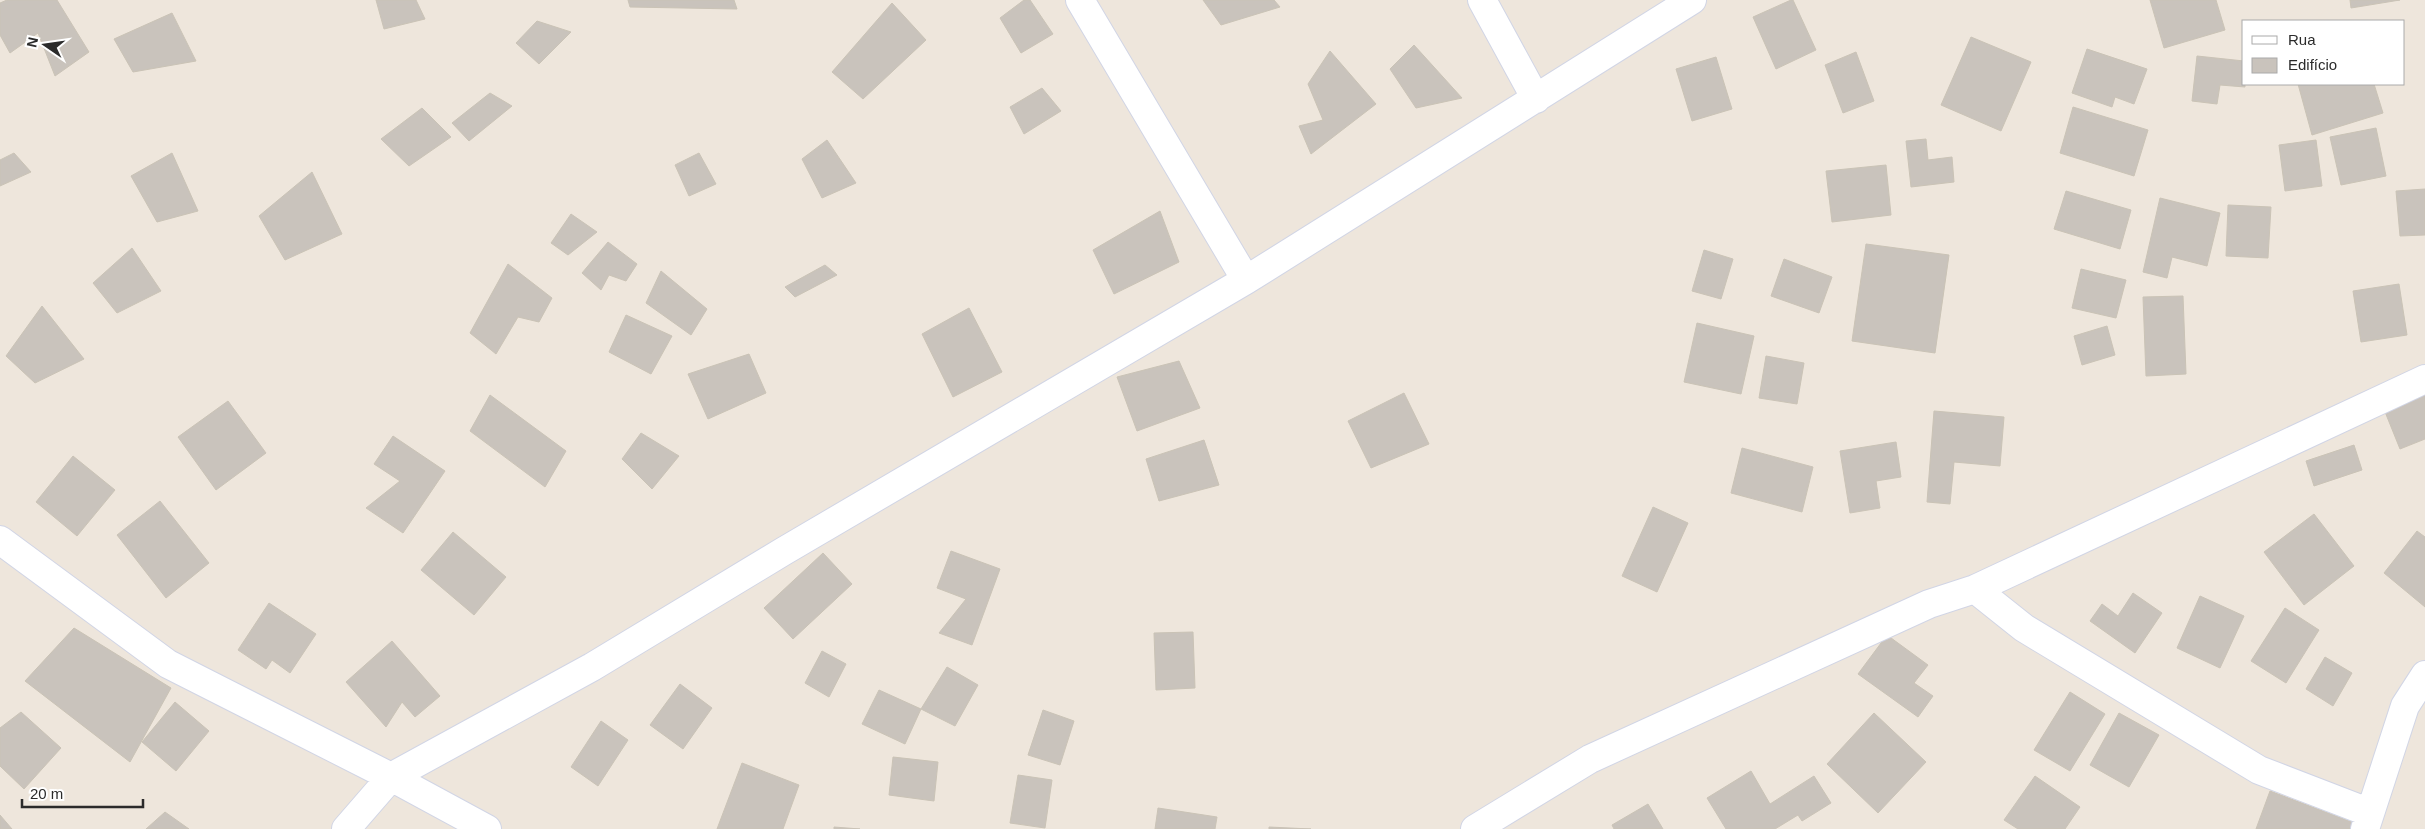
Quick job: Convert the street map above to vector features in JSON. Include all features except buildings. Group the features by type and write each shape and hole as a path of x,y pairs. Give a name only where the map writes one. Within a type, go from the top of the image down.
{"street":[{"path":"1080,0 1246,280"},
{"path":"1482,0 1536,99"},
{"path":"346,829 391,777 592,667 784,551 1246,280 1692,0"},
{"path":"1475,829 1590,759 1928,604 1975,589 2425,379"},
{"path":"0,540 168,664 391,777 486,829"},
{"path":"1975,589 2024,628 2259,770 2366,821 2405,706 2425,675"}]}
